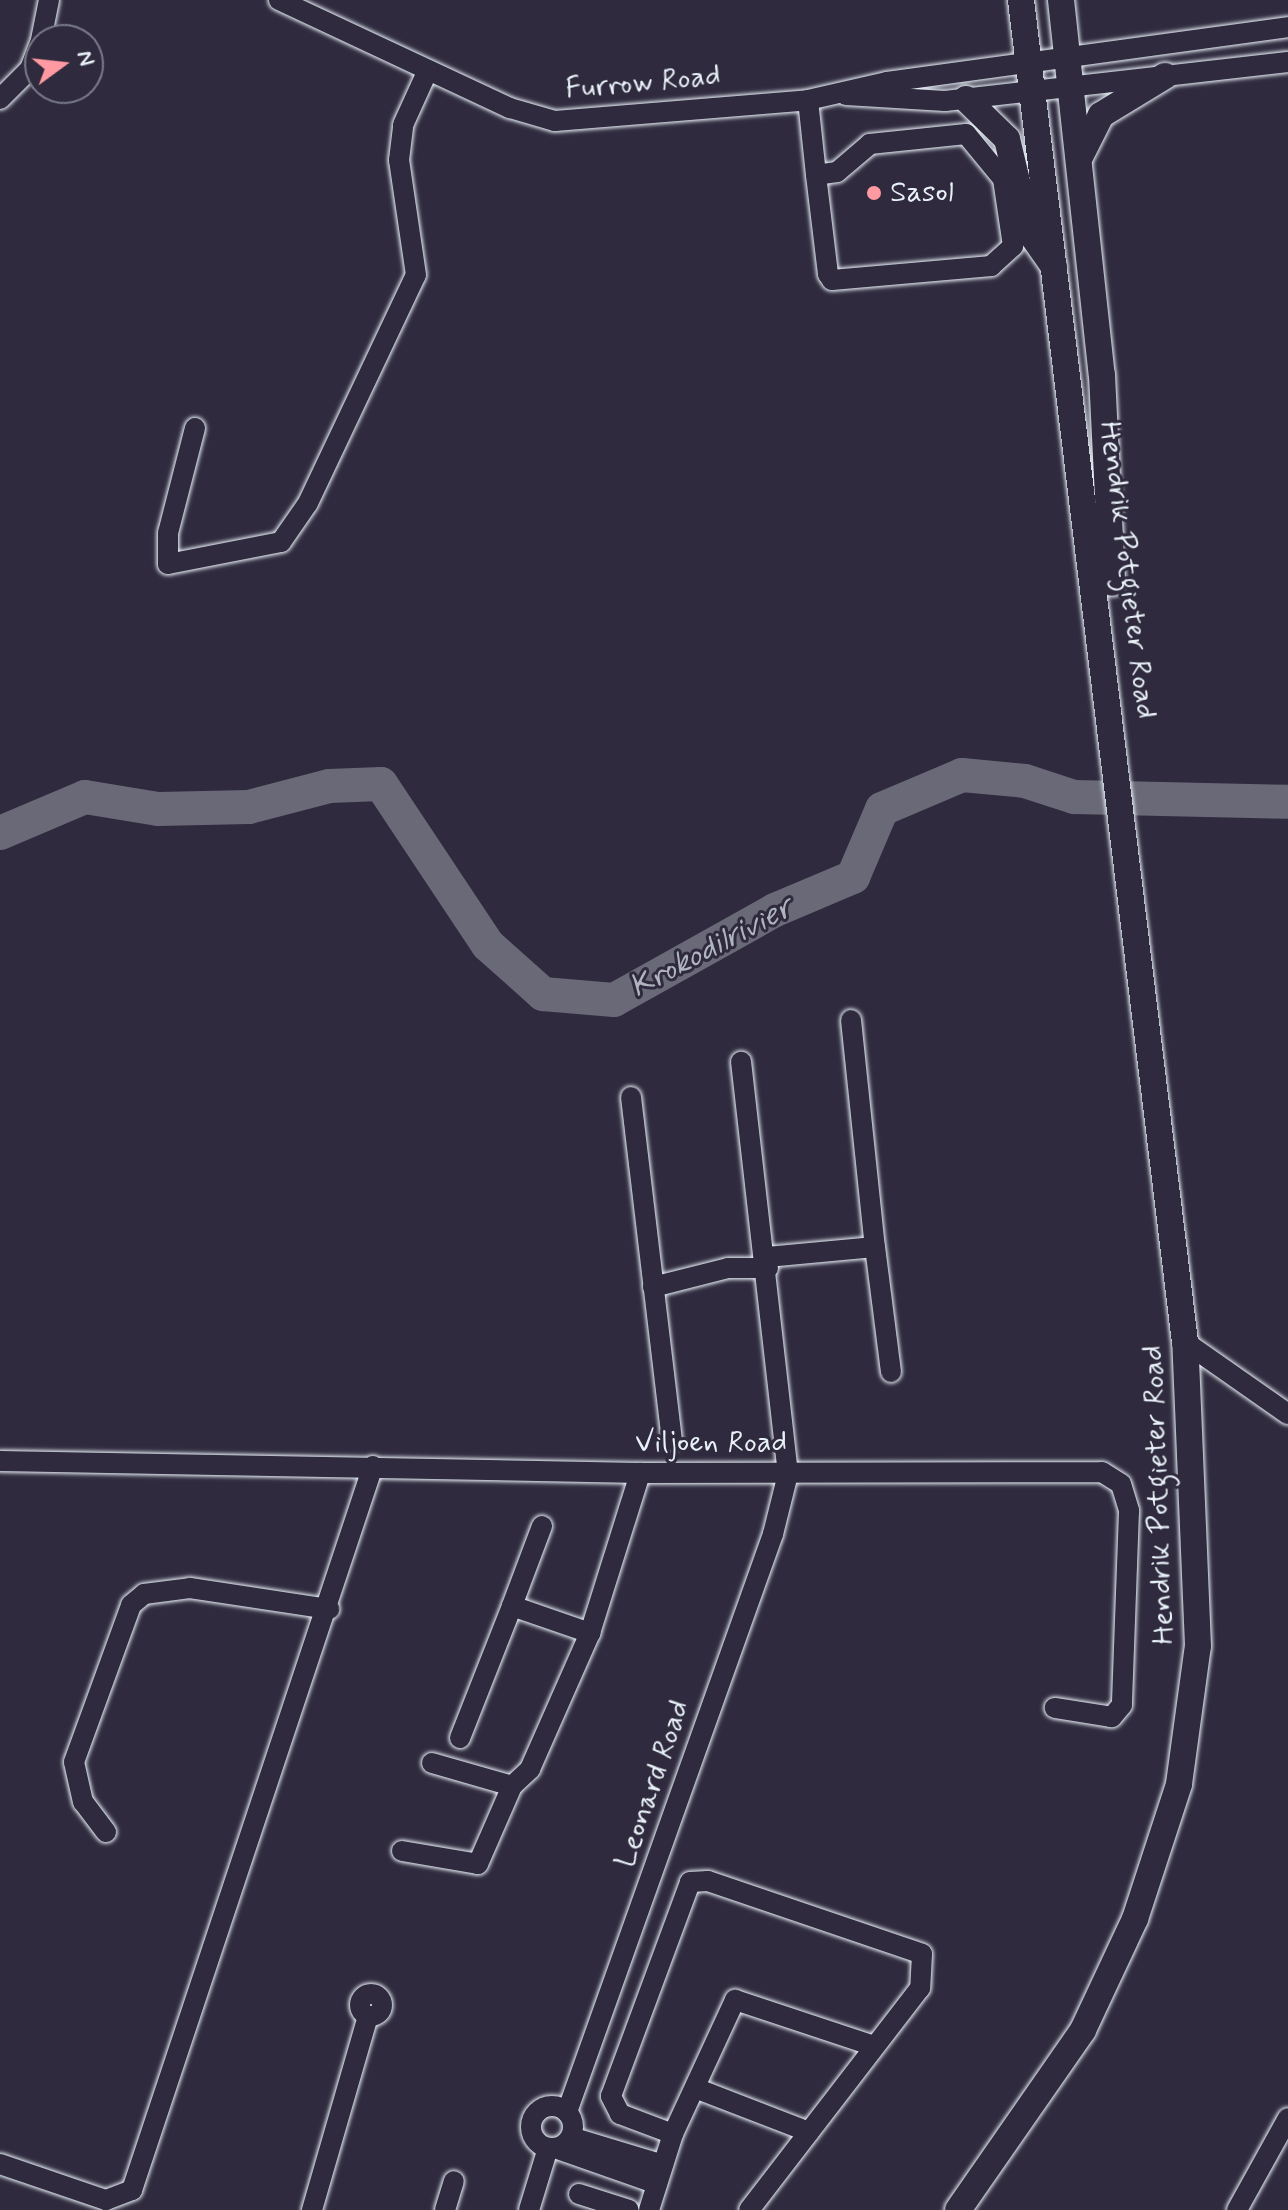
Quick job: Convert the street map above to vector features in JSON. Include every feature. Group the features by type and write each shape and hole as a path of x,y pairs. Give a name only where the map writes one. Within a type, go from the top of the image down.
{"main road":[{"name":"Hendrik Potgieter Road","path":"958,2210 1083,2030 1135,1919 1179,1784 1198,1646 1200,1560 1185,1342 1118,751 1021,0"},
{"name":"Hendrik Potgieter Road","path":"1061,0 1103,389 1118,751"},
{"path":"1077,164 1101,115 1165,76"},
{"path":"966,99 1007,139 1029,231 1056,270"}],"street":[{"path":"44,24 49,0"},
{"name":"Furrow Road","path":"282,1 428,70 555,121 808,100 1029,63 1068,70"},
{"path":"1068,70 1288,27"},
{"path":"1068,70 1165,76 1288,62"},
{"path":"195,428 168,533 168,564 281,542 308,503 416,275 399,160 403,125 428,70"},
{"name":"Furrow Road","path":"846,95 966,99 1033,92 1068,70"},
{"path":"0,99 24,75"},
{"path":"808,100 816,175 832,280 991,266 1013,246 1003,179 966,134 870,144 837,172 816,175"},
{"path":"851,1020 891,1372"},
{"name":"Leonard Road","path":"567,2112 773,1534 788,1474 768,1263 741,1062"},
{"path":"631,1097 672,1441"},
{"path":"653,1287 728,1268 875,1247"},
{"path":"1185,1342 1288,1414"},
{"name":"Viljoen Road","path":"0,1461 640,1473 1093,1471 1113,1477 1129,1511 1122,1705 1112,1717 1055,1708"},
{"path":"0,2164 106,2200 132,2190 329,1609 373,1466"},
{"path":"402,1851 478,1864 512,1786 530,1769 590,1633 640,1473"},
{"path":"460,1738 542,1526"},
{"path":"106,1832 83,1802 74,1762 131,1605 144,1594 190,1588 329,1609"},
{"path":"512,1606 590,1633"},
{"path":"432,1763 512,1786"},
{"path":"673,2134 620,2114 611,2096 690,1882 708,1881 922,1954 920,1988 749,2210"},
{"path":"649,2210 673,2134 735,2000 874,2046"},
{"path":"312,2210 368,2016"},
{"path":"695,2088 809,2132"},
{"path":"529,2210 558,2145 567,2112 554,2106 535,2114 532,2134 558,2145 660,2174"},
{"path":"1237,2210 1288,2118"},
{"path":"445,2210 454,2181"},
{"path":"579,2194 629,2210"}],"waterway":[{"name":"Krokodilrivier","path":"0,833 85,797 158,809 249,807 329,786 381,784 488,945 543,994 614,1000 775,910 853,877 882,809 962,775 1025,781 1074,797 1288,802"}],"place":[{"name":"Sasol","path":"874,193"}]}
